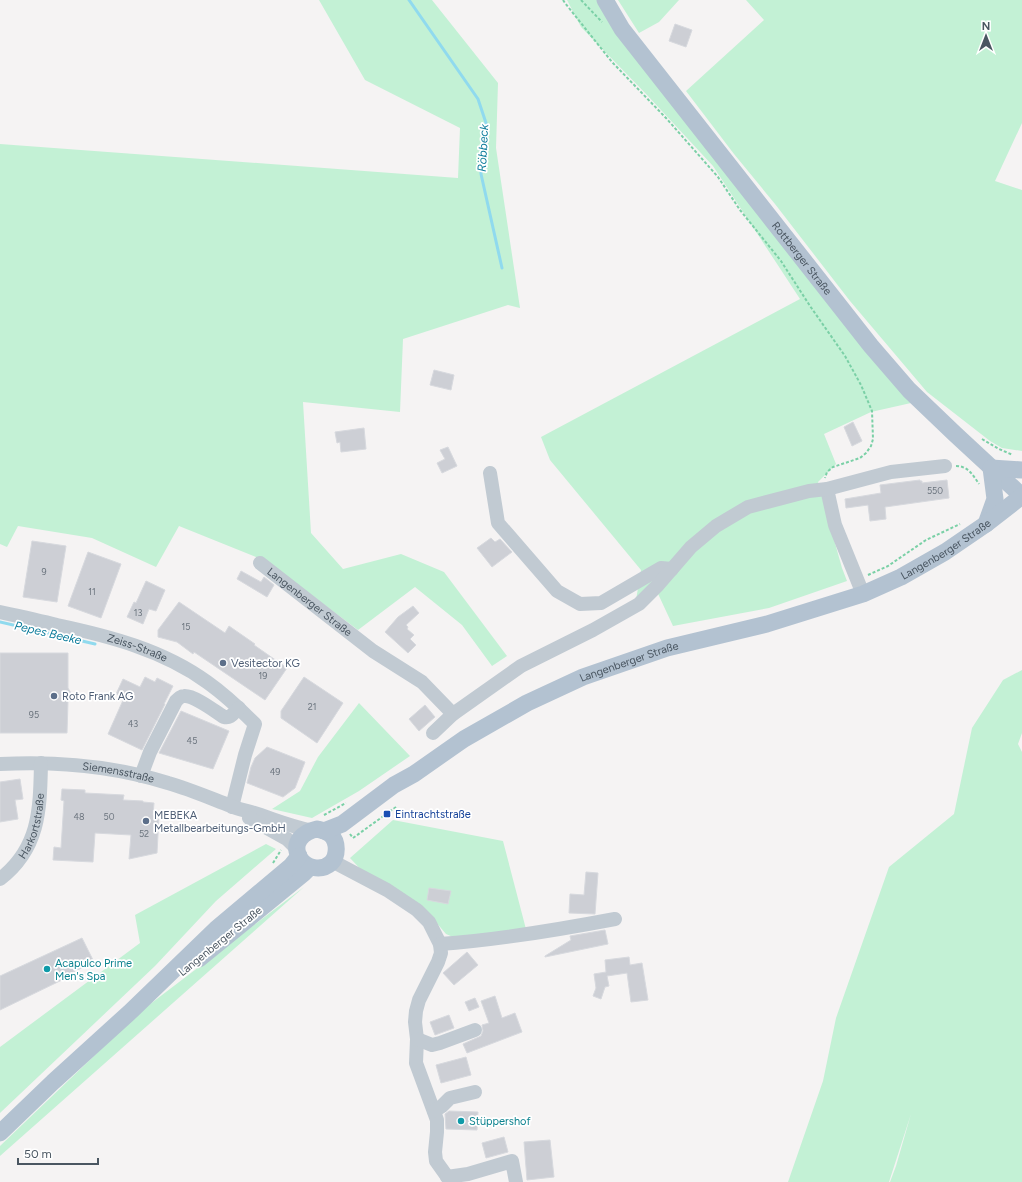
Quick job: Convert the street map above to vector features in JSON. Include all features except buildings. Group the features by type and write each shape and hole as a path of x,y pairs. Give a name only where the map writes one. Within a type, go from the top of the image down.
{"main road":[{"name":"Rottberger Straße","path":"605,0 622,28 871,346 909,390 1022,496"},
{"path":"986,524 995,499 991,468 1022,470"},
{"name":"Langenberger Straße","path":"318,826 342,824 394,785 414,774 464,739 527,703 583,677 667,648 767,624 861,587 908,573 945,552 986,524 1022,496"},
{"name":"Langenberger Straße","path":"334,855 349,833 399,791 414,774"},
{"path":"318,826 331,834 335,841 334,855 324,866 317,868 298,853 298,841 303,834 318,826"},
{"name":"Langenberger Straße","path":"0,1133 53,1082 129,1013 225,939 303,874 298,853"}],"street":[{"path":"433,733 453,714 521,666 593,630 639,604 658,585 691,547 716,526 748,507 891,472 945,466"},
{"path":"490,474 498,524 557,590 580,604 601,603 661,568 672,569"},
{"path":"826,489 835,525 861,587"},
{"name":"Langenberger Straße","path":"260,563 373,651 422,682 453,714"},
{"name":"Zeiss-Straße","path":"0,612 98,634 152,652 180,665 206,681 239,708 255,724 245,755 232,807"},
{"path":"141,776 164,724 179,698 187,696 227,718 239,708"},
{"name":"Siemensstraße","path":"0,764 41,763 77,765 125,772 168,783 209,797 232,807 251,812 292,827 318,826"},
{"name":"Harkortstraße","path":"0,879 18,862 35,830 41,763"},
{"name":"Siemensstraße","path":"232,807 298,853"},
{"path":"334,855 417,910 429,922 440,944 441,953 420,1000 416,1011 415,1022 417,1039 416,1063 436,1120 436,1161 449,1180 512,1161 516,1182"},
{"path":"440,944 528,935 615,919"},
{"path":"417,1039 432,1044 440,1043 475,1030"},
{"path":"434,1111 450,1098 474,1092"}],"path":[{"path":"563,0 612,62 666,118 718,177 740,210 780,261 845,356 861,385 872,411 873,439 871,446 860,458 840,464 827,472 825,478 826,489"},
{"path":"945,466 962,466 972,473"},
{"path":"861,587 926,540 963,523"},
{"path":"318,826 327,813 350,800"},
{"path":"379,820 396,807"},
{"path":"271,864 279,854 298,853"}],"green space":[{"path":"319,0 432,0 498,83 496,148 520,308 508,305 403,339 400,412 303,402 311,533 343,569 401,554 444,572 507,656 492,666 462,625 415,587 358,630 266,561 179,526 156,567 92,538 18,526 7,547 0,544 0,144 458,178 460,128 365,80"},
{"path":"567,0 599,0 911,403 871,412 824,434 836,464 818,482 847,581 769,608 673,626 653,583 636,600 641,570 550,460 541,437 800,299 713,166 581,27"},
{"path":"618,0 679,0 659,22 639,33"},
{"path":"746,0 1022,0 1022,123 995,181 1022,190 1022,451 1002,448 990,441 927,392 850,301 686,91 764,20"},
{"path":"1022,670 1022,733 1018,744 1022,752 1022,1182 890,1182 911,1114 889,1182 788,1182 823,1081 836,1018 889,867 954,814 972,728 1003,680"},
{"path":"359,703 410,756 359,791 312,818 272,809 300,791 318,757"},
{"path":"393,820 503,841 527,933 460,940 446,934 435,921 365,874 350,858"},
{"path":"266,844 276,849 216,901 155,966 0,1113 0,1047 140,943 135,915"},
{"path":"304,887 0,1156 0,1146 141,1011"}],"waterway":[{"name":"Röbbeck","path":"409,0 478,99 486,123 481,153 481,174 502,268"},
{"name":"Pepes Beeke","path":"0,622 95,644"}],"place":[{"name":"Vesitector KG","path":"223,663"},
{"name":"Roto Frank AG","path":"54,696"},
{"name":"Eintrachtstraße","path":"387,814"},
{"name":"MEBEKA Metallbearbeitungs-GmbH","path":"146,821"},
{"name":"Acapulco Prime Men's Spa","path":"47,969"},
{"name":"Stüppershof","path":"461,1121"}]}
